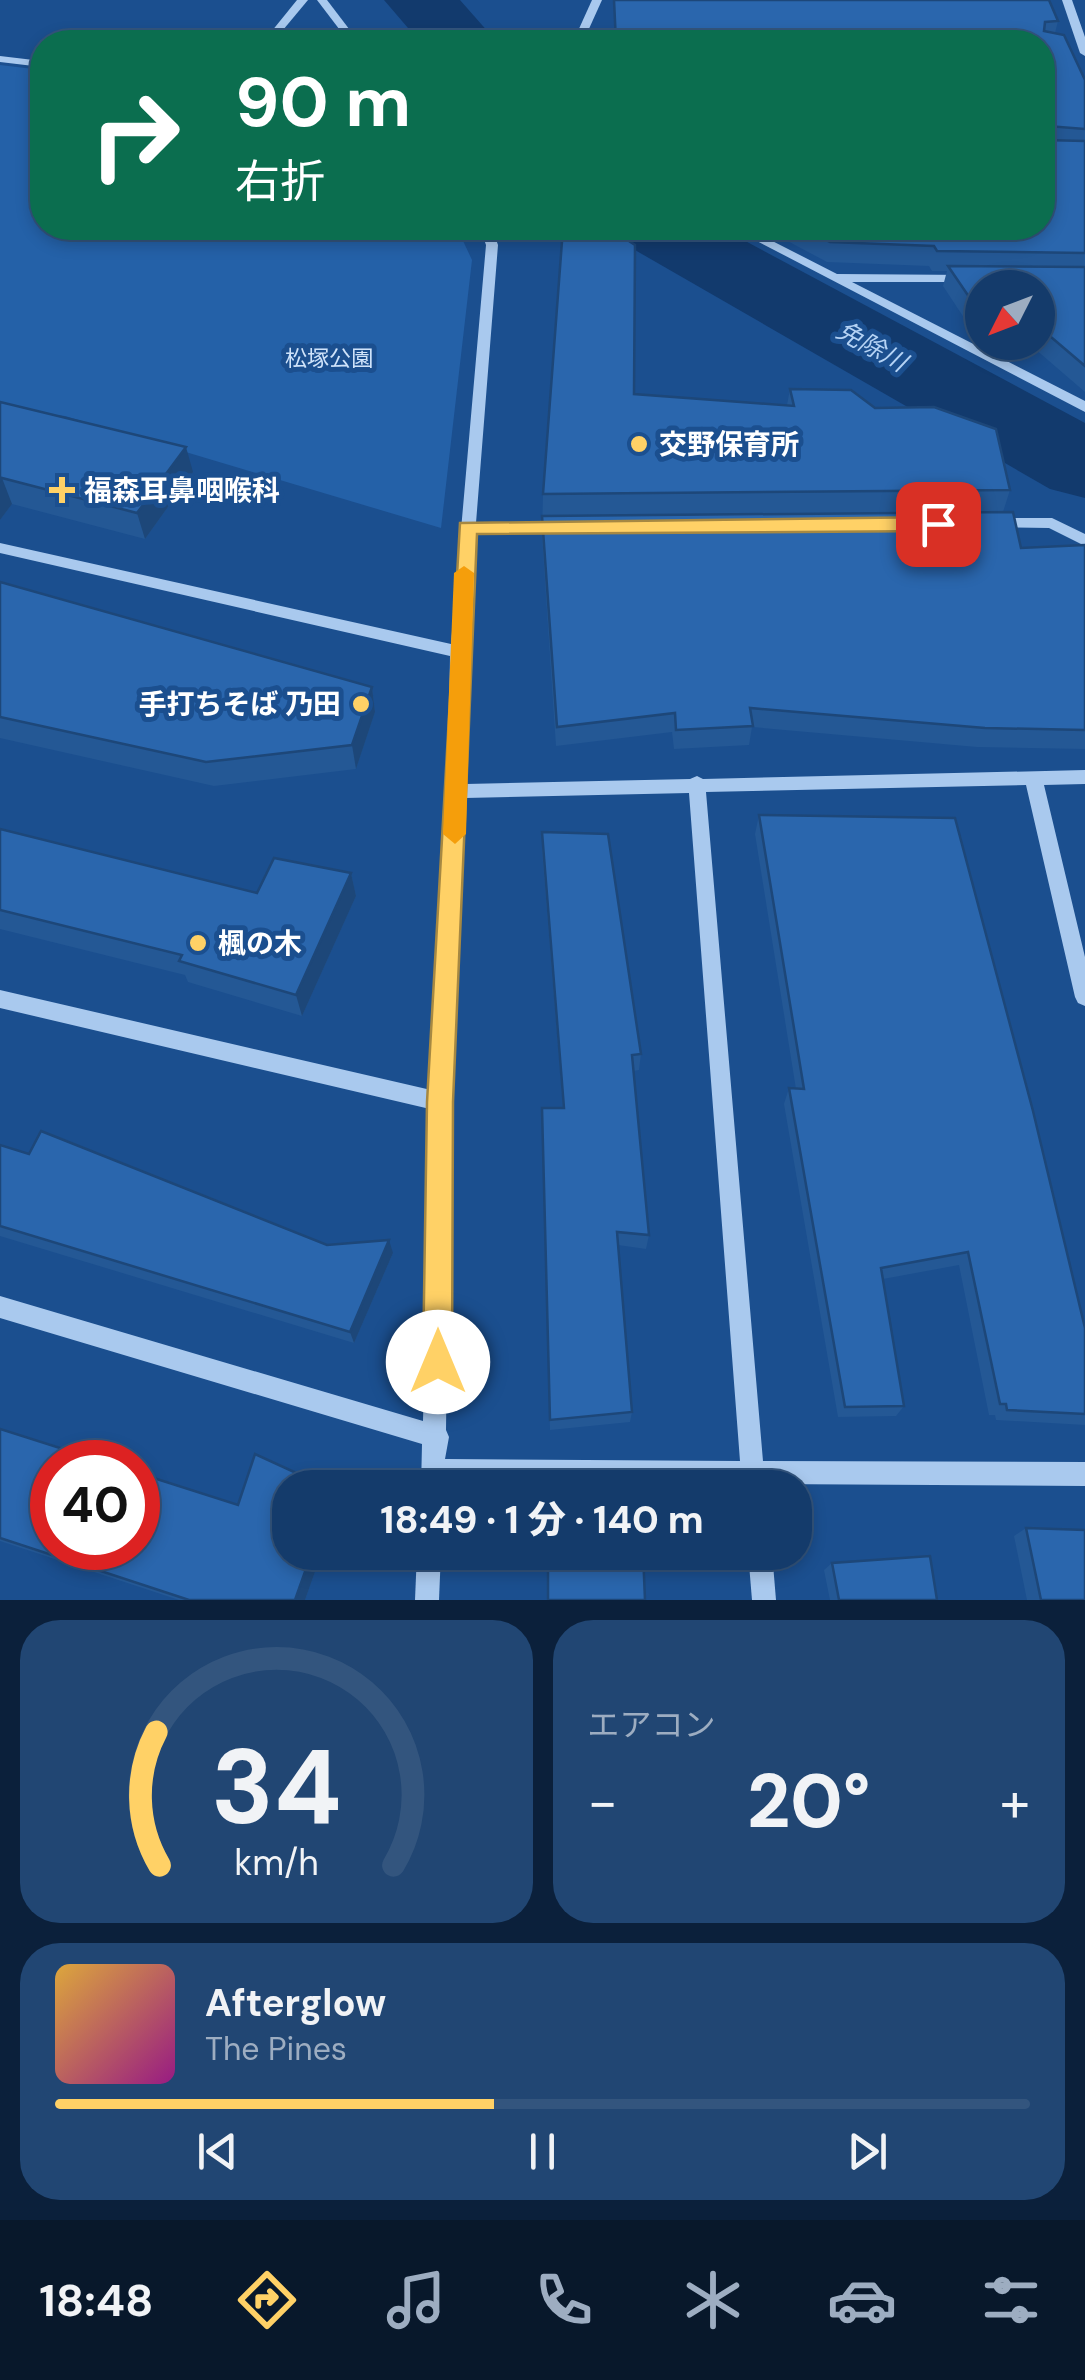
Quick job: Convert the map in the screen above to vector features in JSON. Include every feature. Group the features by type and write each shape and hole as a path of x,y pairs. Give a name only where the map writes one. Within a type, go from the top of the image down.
{"street":[{"path":"278,30 304,0"},
{"path":"322,0 345,30"},
{"path":"584,30 598,0"},
{"path":"1062,47 1084,50 1067,0"},
{"path":"0,59 30,63"},
{"path":"434,1470 440,1102 457,791 458,652 490,240"},
{"path":"760,240 1085,406"},
{"path":"830,278 965,278"},
{"path":"973,524 1052,523 1085,542"},
{"path":"467,528 578,527"},
{"path":"0,548 458,652"},
{"path":"1032,777 1085,997"},
{"path":"457,791 1085,777"},
{"path":"697,783 752,1470"},
{"path":"0,999 440,1102"},
{"path":"0,1307 437,1437"},
{"path":"812,1478 1085,1474"},
{"path":"427,1600 429,1570"},
{"path":"762,1570 764,1600"}],"green space":[{"name":"松塚公園","path":"0,65 30,69 30,240 463,240 472,260 441,528 65,416 0,409"}],"building":[{"path":"614,0 1049,0 1058,21 1045,22 1044,30 615,30"},
{"path":"1055,33 1064,35 1085,80 1085,129 1055,127"},
{"path":"1055,140 1085,141 1085,253 937,251 934,246 826,240 1055,240"},
{"path":"562,240 627,240 635,245 634,394 794,406 790,389 851,390 875,408 934,407 996,429 1010,490 543,494"},
{"path":"948,266 1085,267 1085,366 1055,340 1055,270 965,270 965,291"},
{"path":"0,402 186,447 137,513 2,478 0,481"},
{"path":"1013,512 1021,548 1085,545 1085,730 985,728 750,708 753,726 676,730 675,713 557,727 542,516"},
{"path":"0,582 372,687 352,745 206,762 0,717"},
{"path":"759,815 955,818 1033,1111 1085,1328 1085,1414 1007,1410 1006,1404 1000,1404 968,1252 881,1268 904,1406 845,1407 789,1088 804,1089"},
{"path":"0,829 257,893 274,858 351,873 296,995 179,961 182,955 0,910"},
{"path":"542,832 608,834 641,1054 632,1055 649,1235 617,1232 632,1412 550,1420 542,1108 564,1108"},
{"path":"41,1131 327,1245 389,1240 350,1332 0,1226 0,1145 29,1154"},
{"path":"0,1429 35,1440 30,1440 30,1548 0,1538"},
{"path":"255,1454 290,1470 272,1470 272,1570 306,1570 295,1600 189,1600 98,1570 160,1570 160,1480 238,1505"},
{"path":"1026,1528 1085,1530 1085,1600 1041,1600"},
{"path":"930,1556 937,1600 839,1600 832,1563"},
{"path":"548,1570 644,1570 645,1600 548,1600"}],"waterway":[{"name":"免除川","path":"420,0 449,30"},
{"name":"免除川","path":"680,240 1085,465"}],"slow traffic":[{"path":"455,834 458,652 464,573"}],"place":[{"name":"交野保育所","path":"639,444"},
{"name":"福森耳鼻咽喉科","path":"62,490"},
{"name":"手打ちそば 乃田","path":"361,704"},
{"name":"楓の木","path":"198,943"}],"route":[{"path":"438,1362 440,1102 457,791 458,652 467,528 938,524"}]}
